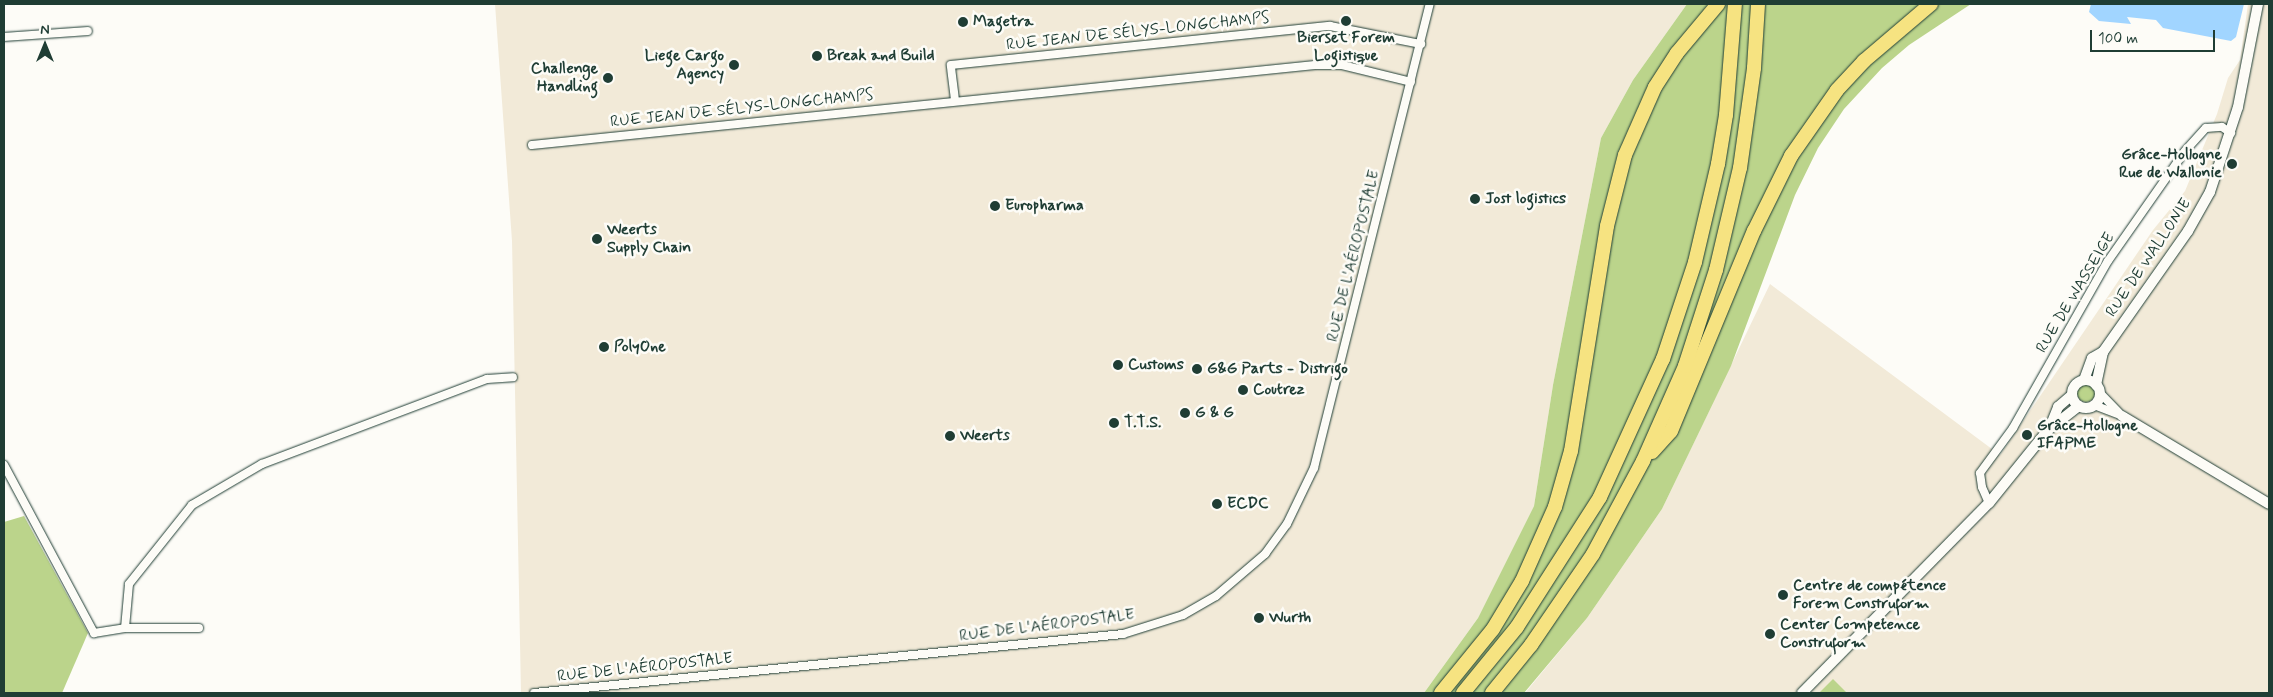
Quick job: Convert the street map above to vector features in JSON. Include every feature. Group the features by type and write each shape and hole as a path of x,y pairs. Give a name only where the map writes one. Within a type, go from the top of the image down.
{"highway":[{"path":"1441,693 1493,628 1518,589 1555,507 1571,451 1607,226 1625,155 1655,87 1682,46 1718,4"},
{"path":"1463,693 1517,627 1572,544 1600,497 1644,406 1680,310 1707,215 1726,115 1734,37 1735,4"},
{"path":"1643,461 1671,431 1754,231 1791,156 1837,90 1864,61 1930,4"},
{"path":"1492,693 1562,601 1593,554 1643,461 1685,366 1716,270 1748,120 1758,10"}],"street":[{"name":"RUE DE L'AÉROPOSTALE","path":"534,693 1122,634 1183,615 1216,596 1264,554 1287,524 1311,476 1412,82 1430,4"},
{"name":"RUE DE WALLONIE","path":"2048,430 2058,407 2072,395 2074,387 2084,380 2092,358 2103,352 2188,231 2210,192 2232,133 2258,4"},
{"name":"RUE JEAN DE SÉLYS-LONGCHAMPS","path":"955,100 951,65 1330,26 1421,44"},
{"path":"4,37 88,31"},
{"name":"RUE JEAN DE SÉLYS-LONGCHAMPS","path":"532,145 955,100 1315,65 1342,65 1412,82"},
{"name":"RUE DE WASSEIGE","path":"1989,503 1982,487 1980,473 2013,428 2108,261 2185,151 2206,128 2222,127 2232,133"},
{"name":"RUE DE WALLONIE","path":"2094,405 2103,352"},
{"path":"125,628 129,584 192,505 262,464 487,379 513,377"},
{"path":"2084,380 2098,389 2122,416"},
{"path":"2072,395 2079,406 2094,405 2122,416 2269,504"},
{"name":"RUE DE WALLONIE","path":"1802,693 1989,503 2048,430 2079,406"},
{"path":"4,465 94,633 125,628 198,628"}],"shaded area":[{"path":"495,4 1687,4 1633,80 1601,138 1553,385 1534,506 1478,618 1424,693 521,693 512,241"},
{"path":"2248,4 2269,4 2269,693 1525,693 1587,618 1662,509 1770,284 2000,455 2153,230 2185,191 2217,114 2228,78 2240,60"}],"green space":[{"path":"1687,4 1971,4 1909,45 1882,68 1844,109 1818,148 1795,195 1731,366 1662,509 1587,618 1524,693 1424,693 1478,618 1534,506 1553,385 1601,138 1633,80"},
{"path":"2086,384 2092,387 2095,393 2092,399 2086,402 2080,399 2077,393 2080,387"},
{"path":"24,516 88,633 62,693 4,693 4,522"},
{"path":"1833,679 1847,693 1819,693"}],"water":[{"path":"2091,4 2244,4 2236,37 2231,41 2163,28 2156,20 2127,17 2131,24 2099,21 2089,12"}],"place":[{"name":"Bierset Forem Logistique","path":"1346,21"},
{"name":"Magetra","path":"963,22"},
{"name":"Break and Build","path":"817,56"},
{"name":"Liege Cargo Agency","path":"734,65"},
{"name":"Challenge Handling","path":"608,78"},
{"name":"Grâce-Hollogne Rue de Wallonie","path":"2232,164"},
{"name":"Jost logistics","path":"1475,199"},
{"name":"Europharma","path":"995,206"},
{"name":"Weerts Supply Chain","path":"597,239"},
{"name":"PolyOne","path":"604,347"},
{"name":"Customs","path":"1118,365"},
{"name":"G&G Parts - Distrigo","path":"1197,369"},
{"name":"Coutrez","path":"1243,390"},
{"name":"G & G","path":"1185,413"},
{"name":"T.T.S.","path":"1114,423"},
{"name":"Grâce-Hollogne IFAPME","path":"2027,435"},
{"name":"Weerts","path":"950,436"},
{"name":"ECDC","path":"1217,504"},
{"name":"Centre de compétence Forem Construform","path":"1783,595"},
{"name":"Wurth","path":"1259,618"},
{"name":"Center Competence Construform","path":"1770,634"}]}
